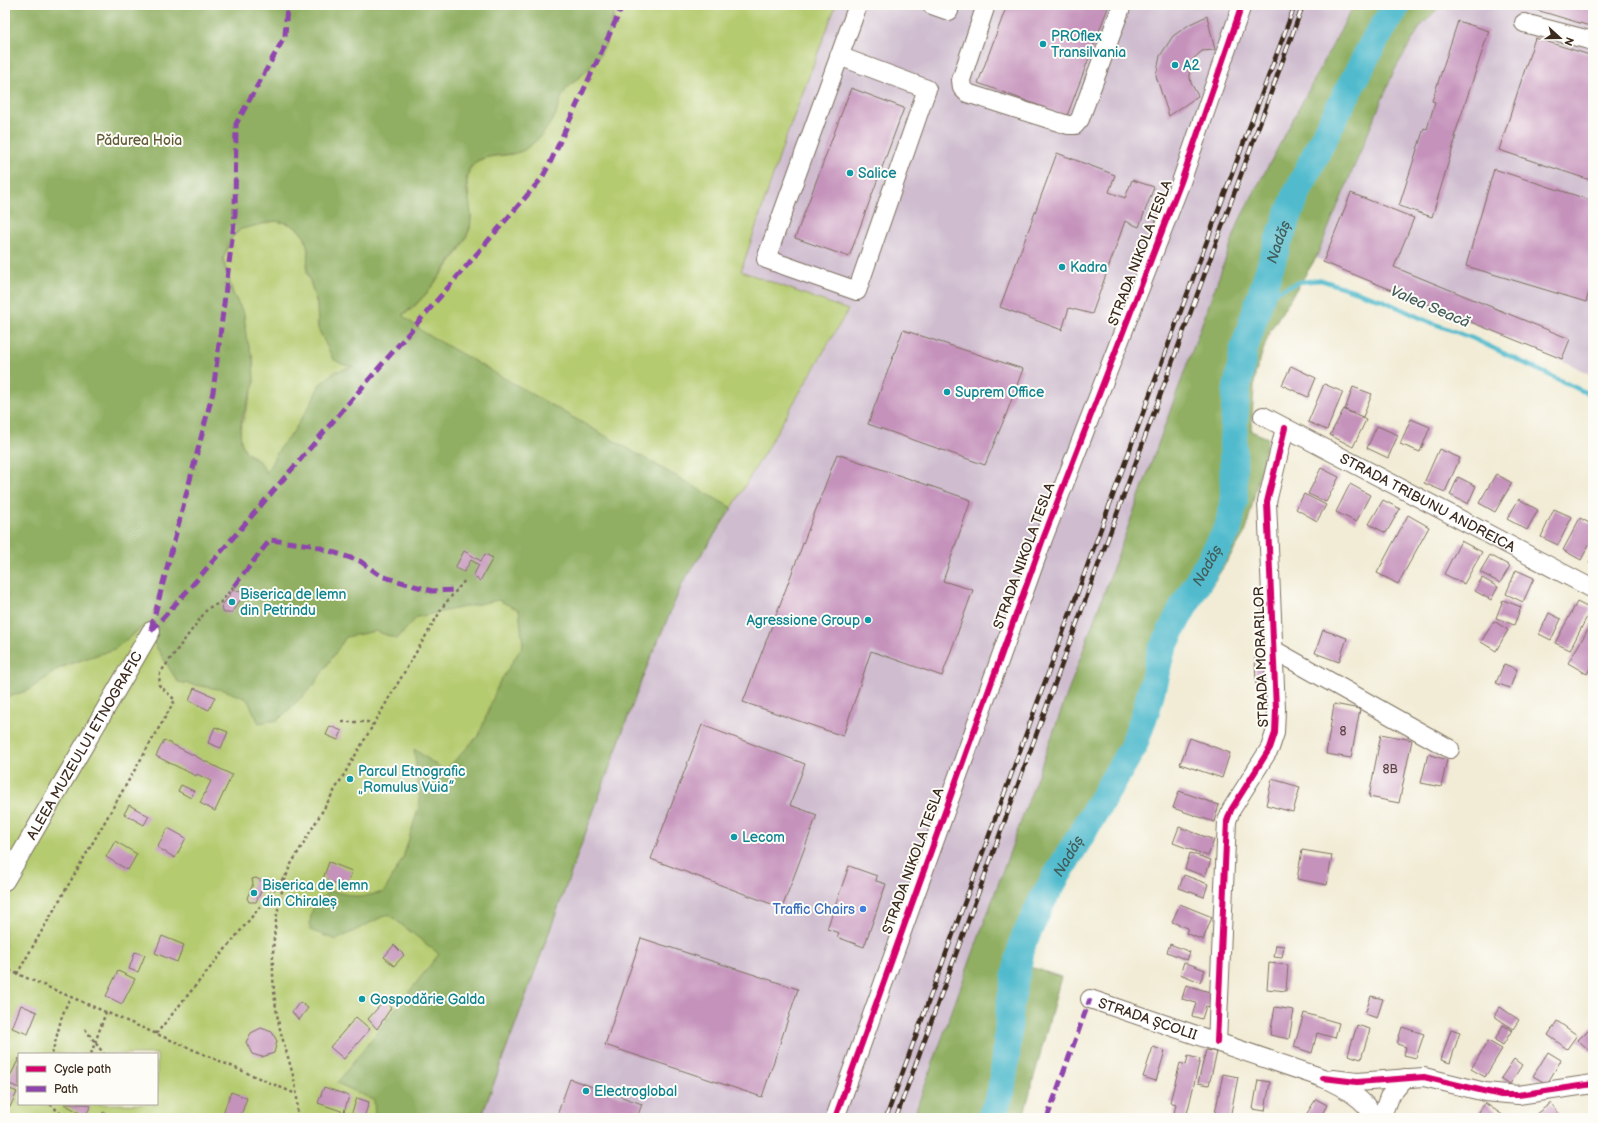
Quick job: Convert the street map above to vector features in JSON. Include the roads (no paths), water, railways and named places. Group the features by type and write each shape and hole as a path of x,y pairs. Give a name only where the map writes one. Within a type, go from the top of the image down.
{"street":[{"path":"839,56 927,89 857,291 766,259 839,56 858,5"},
{"path":"932,5 949,11"},
{"path":"986,5 961,80 962,88 967,93 1068,125 1075,125 1080,119 1122,5"},
{"name":"STRADA NIKOLA TESLA","path":"835,1118 1042,539 1181,182 1220,74 1242,5"},
{"path":"1524,23 1593,42"},
{"name":"STRADA TRIBUNU ANDREICA","path":"1263,416 1593,590"},
{"name":"STRADA MORARILOR","path":"1217,1042 1227,821 1231,810 1270,748 1275,733 1276,709 1274,650 1267,502 1286,428"},
{"name":"ALEEA MUZEULUI ETNOGRAFIC","path":"5,880 151,631"},
{"path":"1274,650 1450,749"},
{"name":"STRADA ȘCOLII","path":"1090,999 1323,1078 1341,1086 1360,1100 1375,1118"},
{"path":"1323,1078 1357,1082 1424,1077 1501,1095 1518,1095 1593,1084"},
{"path":"1381,1118 1389,1097 1405,1078"}],"waterway":[{"name":"Nadăș","path":"991,1118 1001,1092 1006,1058 1010,1005 1022,944 1043,899 1133,747 1146,711 1161,652 1178,617 1228,529 1234,501 1233,441 1236,394 1244,349 1278,242 1297,193 1322,141 1372,45 1397,5"},
{"name":"Valea Seacă","path":"1257,312 1277,291 1299,282 1321,280 1382,300 1427,321 1472,338 1593,396"}],"railway":[{"path":"886,1118 1154,383 1295,5"},
{"path":"896,1118 1303,5"}],"place":[{"name":"PROflex Transilvania","path":"1043,44"},
{"name":"A2","path":"1175,65"},
{"name":"Salice","path":"850,173"},
{"name":"Kadra","path":"1062,267"},
{"name":"Suprem Office","path":"947,392"},
{"name":"Biserica de lemn din Petrindu","path":"232,602"},
{"name":"Agressione Group","path":"868,620"},
{"name":"Parcul Etnografic „Romulus Vuia”","path":"350,779"},
{"name":"Lecom","path":"734,837"},
{"name":"Biserica de lemn din Chiraleș","path":"254,893"},
{"name":"Traffic Chairs","path":"863,909"},
{"name":"Gospodărie Galda","path":"362,999"},
{"name":"Electroglobal","path":"586,1091"}],"park label":[{"name":"Pădurea Hoia","path":"139,140"}]}
